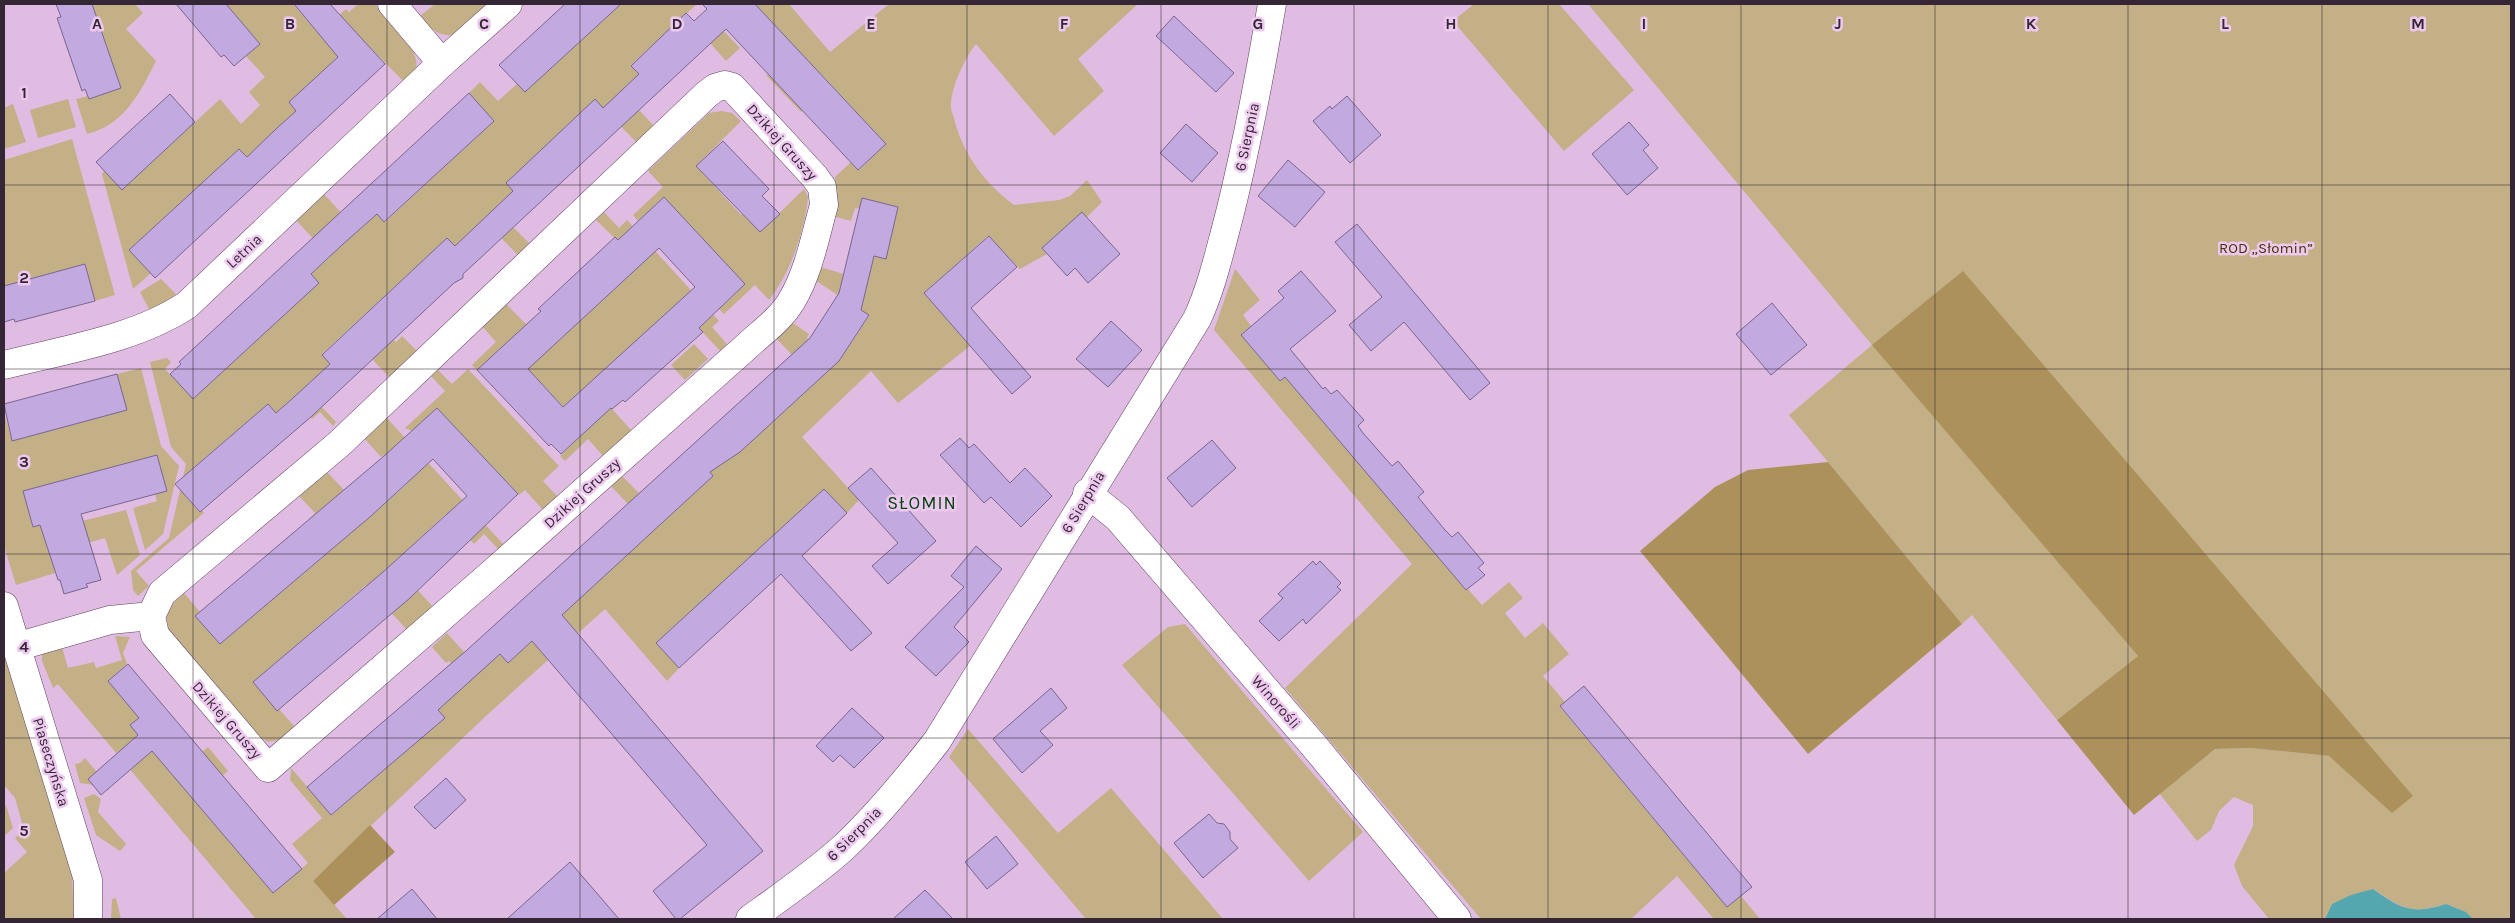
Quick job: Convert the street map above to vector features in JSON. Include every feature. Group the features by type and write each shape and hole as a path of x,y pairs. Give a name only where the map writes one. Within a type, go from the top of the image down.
{"street":[{"path":"392,4 442,63"},
{"name":"Letnia","path":"4,365 141,329 168,318 187,305 442,63 508,4"},
{"name":"6 Sierpnia","path":"750,919 810,876 843,847 915,770 950,723 1088,493 1176,352 1206,299 1231,210 1247,140 1272,4"},
{"name":"Dzikiej Gruszy","path":"724,85 732,87 822,187 824,205 806,270 792,301 779,317 490,575 268,768 155,635 151,616 162,593 339,444 715,88 724,85"},
{"name":"Winorośli","path":"1088,493 1118,518 1315,747 1457,919"},
{"name":"Piaseczyńska","path":"4,606 88,880 88,919"},
{"path":"16,647 110,620 151,616"}],"green space":[{"path":"92,4 135,4 143,13 126,29 156,61 137,96 121,115 100,130 87,134 76,99 88,96 89,99 121,88"},
{"path":"226,4 293,4 318,33 346,9 349,12 358,4 375,4 409,45 417,63 415,70 404,82 360,37 289,102 296,111 247,157 239,149 130,249 151,273 133,289 102,174 104,171 122,190 220,99 241,124 260,105 249,92 265,77 246,56 260,44"},
{"path":"435,4 490,4 457,34 445,35 440,34 428,25 420,16"},
{"path":"621,4 697,4 631,65 639,74 621,91 655,127 638,144 595,100 506,183 514,191 495,209 530,244 519,256 501,238 455,246 447,238 322,354 330,364 304,388 336,422 333,426 320,412 312,419 295,396 276,413 268,404 194,467 202,476 183,493 199,512 202,510 204,513 136,571 149,586 138,596 133,590 131,571 169,538 186,464 171,447 150,362 167,358 171,362 165,369 193,399 319,283 311,274 330,257 296,220 324,194 358,231 377,214 385,222 494,121 469,93 480,82 498,101 517,84 525,92"},
{"path":"755,4 789,4 830,52 889,4 1138,4 1078,59 1104,91 1054,136 976,44 960,72 952,97 952,113 970,158 994,188 1014,205 1059,200 1070,196 1087,180 1102,202 1087,217 1042,248 1047,254 1020,269 988,236 924,293 970,346 898,403 871,371 802,437 859,500 847,513 824,489 657,643 679,668 667,681 605,609 488,714 313,881 347,919 256,919 58,684 53,688 42,661 42,654 62,647 68,668 94,662 96,668 122,660 115,636 130,637 123,653 127,664 111,678 139,718 131,725 174,776 208,747 228,771 194,799 273,893 308,863 292,844 322,818 290,780 291,768 332,815 444,718 437,709 467,682 449,661 446,663 432,647 447,633 481,671 500,654 508,663 653,531 610,485 621,475 639,493 648,485 674,512 713,476 705,467 741,451 817,381 774,336 790,321 809,334 807,338 840,360 869,316 815,280 820,267 868,281 874,256 886,259 898,207 862,198 860,209 855,208 851,221 832,216 836,202 835,177 851,162 859,170 886,144 820,73 801,112 766,75 804,57"},
{"path":"1474,4 1559,4 1634,90 1564,151 1453,21"},
{"name":"ROD „Słomin”","path":"1588,4 2511,4 2511,919 2473,919 2466,912 2446,904 2424,909 2407,908 2391,901 2373,889 2332,904 2325,919 2269,919 2242,886 2234,865 2253,826 2253,805 2234,797 2219,811 2211,830 2197,841 2159,793 2215,749 2252,748 2329,756 2349,773 2413,796 1873,345 2138,656 2057,720 1972,615 1962,624 1789,415 1872,345"},
{"path":"714,21 740,48 726,61 710,43"},
{"path":"68,99 76,127 38,138 30,110"},
{"path":"13,104 26,142 4,149 4,108"},
{"path":"721,111 732,113 741,121 696,166 741,215 743,213 760,232 804,189 808,197 800,237 790,265 777,289 769,300 755,285 724,314 719,309 745,284 663,198 638,221 633,215 663,187 648,171 709,113"},
{"path":"72,139 115,295 95,301 85,264 4,286 4,160"},
{"path":"604,212 619,228 627,220 719,321 712,327 727,344 720,351 685,313 589,384 632,431 604,457 588,439 565,461 560,456 586,431 505,344 477,370 472,365 496,342 482,326 506,304 526,324 530,321 553,346 629,275 632,255 596,220"},
{"path":"1235,269 1260,300 1243,315 1251,326 1241,335 1280,381 1285,376 1466,590 1468,589 1482,605 1509,582 1523,598 1505,613 1525,638 1543,623 1569,654 1543,676 1565,702 1560,707 1727,907 1741,896 1760,919 1714,919 1677,876 1631,919 1481,919 1285,688 1412,564 1214,330"},
{"path":"161,279 176,294 163,305 150,311 140,292"},
{"path":"402,336 417,351 389,377 373,360 393,340 396,342"},
{"path":"694,344 708,359 685,380 671,365"},
{"path":"141,368 161,446 179,466 163,534 145,550 133,508 157,501 155,494 167,491 157,455 23,491 33,527 44,524 46,530 126,510 140,555 117,575 105,538 50,554 55,573 16,585 4,546 4,412 12,441 126,410 117,374"},
{"path":"437,369 452,384 468,369 559,466 543,481 557,496 543,510 525,490 519,495 437,408 412,431 405,428 445,391 430,375"},
{"path":"385,416 504,545 499,550 484,534 474,544 446,514 393,563 434,608 408,631 366,585 253,682 277,711 279,709 295,727 279,740 268,742 254,733 171,634 168,628 167,616 172,606 184,593 200,612 196,616 220,644 334,548 309,519 315,513 299,496 326,471 344,490 341,492 366,520 407,484 383,455 381,457 363,437"},
{"path":"1185,624 1363,832 1309,881 1122,665 1168,627"},
{"path":"4,649 72,873 74,919 4,919 4,873 27,852 15,838 24,830 15,798 4,785"},
{"path":"968,729 1058,833 1111,788 1223,919 1086,919 949,757"},
{"path":"85,758 110,788 107,791 100,786 80,783 75,764 80,763"},
{"path":"94,794 101,799 98,812 126,844 120,851 96,835 84,798"},
{"path":"6,805 13,828 4,836 4,807"},
{"path":"116,898 121,919 111,919 112,899"}],"shaded area":[{"path":"1963,271 2413,796 2392,813 2329,756 2251,748 2215,749 2134,815 2057,720 2138,656 1872,345"},
{"path":"1828,462 1962,624 1808,754 1640,551 1715,487 1748,470"},
{"path":"370,825 395,852 334,905 313,881"},
{"path":"2373,889 2391,901 2407,908 2424,909 2446,904 2466,912 2473,919 2325,919 2332,904 2351,895"}],"building":[{"path":"56,4 92,4 121,88 89,99 85,89 82,91 57,18 61,17"},
{"path":"176,4 226,4 260,44 234,66 224,55 221,57"},
{"path":"294,4 330,4 385,64 155,278 129,250 239,149 247,157 296,111 289,102 338,57"},
{"path":"565,4 621,4 525,92 499,65"},
{"path":"702,4 755,4 886,144 858,170 726,29 463,274 463,278 454,283 312,416 200,512 175,484 268,404 276,413 293,398 330,364 322,355 447,238 455,246 513,191 506,183 595,99 603,108 639,74 631,66 686,13 694,21 707,9"},
{"path":"1174,16 1234,73 1216,92 1156,36"},
{"path":"469,93 494,121 384,222 377,214 342,245 311,274 319,283 193,399 170,374 181,364 179,362"},
{"path":"170,94 195,122 122,190 96,162"},
{"path":"1347,96 1381,135 1350,163 1313,121 1330,106 1332,109"},
{"path":"1629,122 1649,145 1643,150 1658,168 1627,195 1592,154"},
{"path":"1186,124 1218,153 1192,182 1160,153"},
{"path":"723,141 769,189 762,196 780,214 760,232 696,166"},
{"path":"1288,160 1325,192 1295,227 1258,196"},
{"path":"664,197 745,284 699,328 703,332 625,402 623,400 611,408 561,454 551,444 549,446 477,370 541,311 538,309 615,237 618,240","holes":["659,248 695,287 563,407 528,369"]},
{"path":"862,198 898,207 886,259 874,256 861,310 869,315 839,361 740,452 710,472 713,476 562,615 763,851 680,919 676,919 653,891 707,845 532,641 508,663 500,654 438,710 445,718 331,815 307,787 467,650 810,338 839,293"},
{"path":"1082,212 1120,254 1088,283 1075,268 1067,276 1042,248"},
{"path":"1357,224 1490,383 1470,400 1404,322 1371,351 1349,325 1382,297 1335,242"},
{"path":"989,236 1017,267 971,308 1031,377 1012,394 924,293"},
{"path":"85,264 95,301 15,322 14,319 4,322 4,286"},
{"path":"1301,271 1336,311 1290,349 1323,389 1325,387 1331,394 1337,390 1364,420 1358,426 1363,433 1392,466 1398,461 1424,492 1418,497 1445,530 1452,537 1458,532 1484,563 1478,568 1485,575 1466,590 1285,377 1280,381 1241,335 1284,298 1278,291"},
{"path":"1772,303 1807,345 1771,375 1736,334"},
{"path":"1111,321 1142,350 1108,387 1076,359"},
{"path":"117,374 127,410 12,441 4,404"},
{"path":"437,408 518,494 410,598 277,711 253,682 383,572 467,496 433,459 371,516 220,644 195,616 384,456"},
{"path":"960,438 969,448 974,444 1010,483 1025,468 1052,496 1021,527 991,497 984,503 940,455"},
{"path":"1212,440 1236,468 1192,507 1167,478"},
{"path":"157,455 167,491 81,514 101,580 86,584 88,587 64,594 40,525 33,527 23,491"},
{"path":"871,468 936,541 888,584 872,566 898,543 848,488"},
{"path":"824,489 847,513 802,556 872,633 851,651 781,574 679,668 656,643"},
{"path":"976,546 1002,569 954,627 969,642 936,676 905,647 964,587 951,576"},
{"path":"1313,561 1316,565 1320,561 1341,583 1337,587 1341,590 1306,624 1303,619 1279,641 1259,621 1283,598 1278,594"},
{"path":"128,664 302,869 273,893 152,751 101,795 88,779 138,735 130,725 139,718 108,681"},
{"path":"1584,686 1752,887 1727,907 1560,706"},
{"path":"1051,688 1067,708 1040,731 1053,745 1022,773 993,739"},
{"path":"852,708 884,738 854,768 840,755 833,762 816,746"},
{"path":"446,778 466,800 435,829 414,807"},
{"path":"1209,814 1217,823 1224,824 1230,832 1230,839 1238,848 1203,878 1174,843"},
{"path":"996,836 1018,864 987,889 965,862"},
{"path":"570,862 619,919 507,919"},
{"path":"412,889 437,919 377,919"},
{"path":"925,890 953,919 893,919"}],"district":[{"name":"SŁOMIN","path":"922,503"}]}
